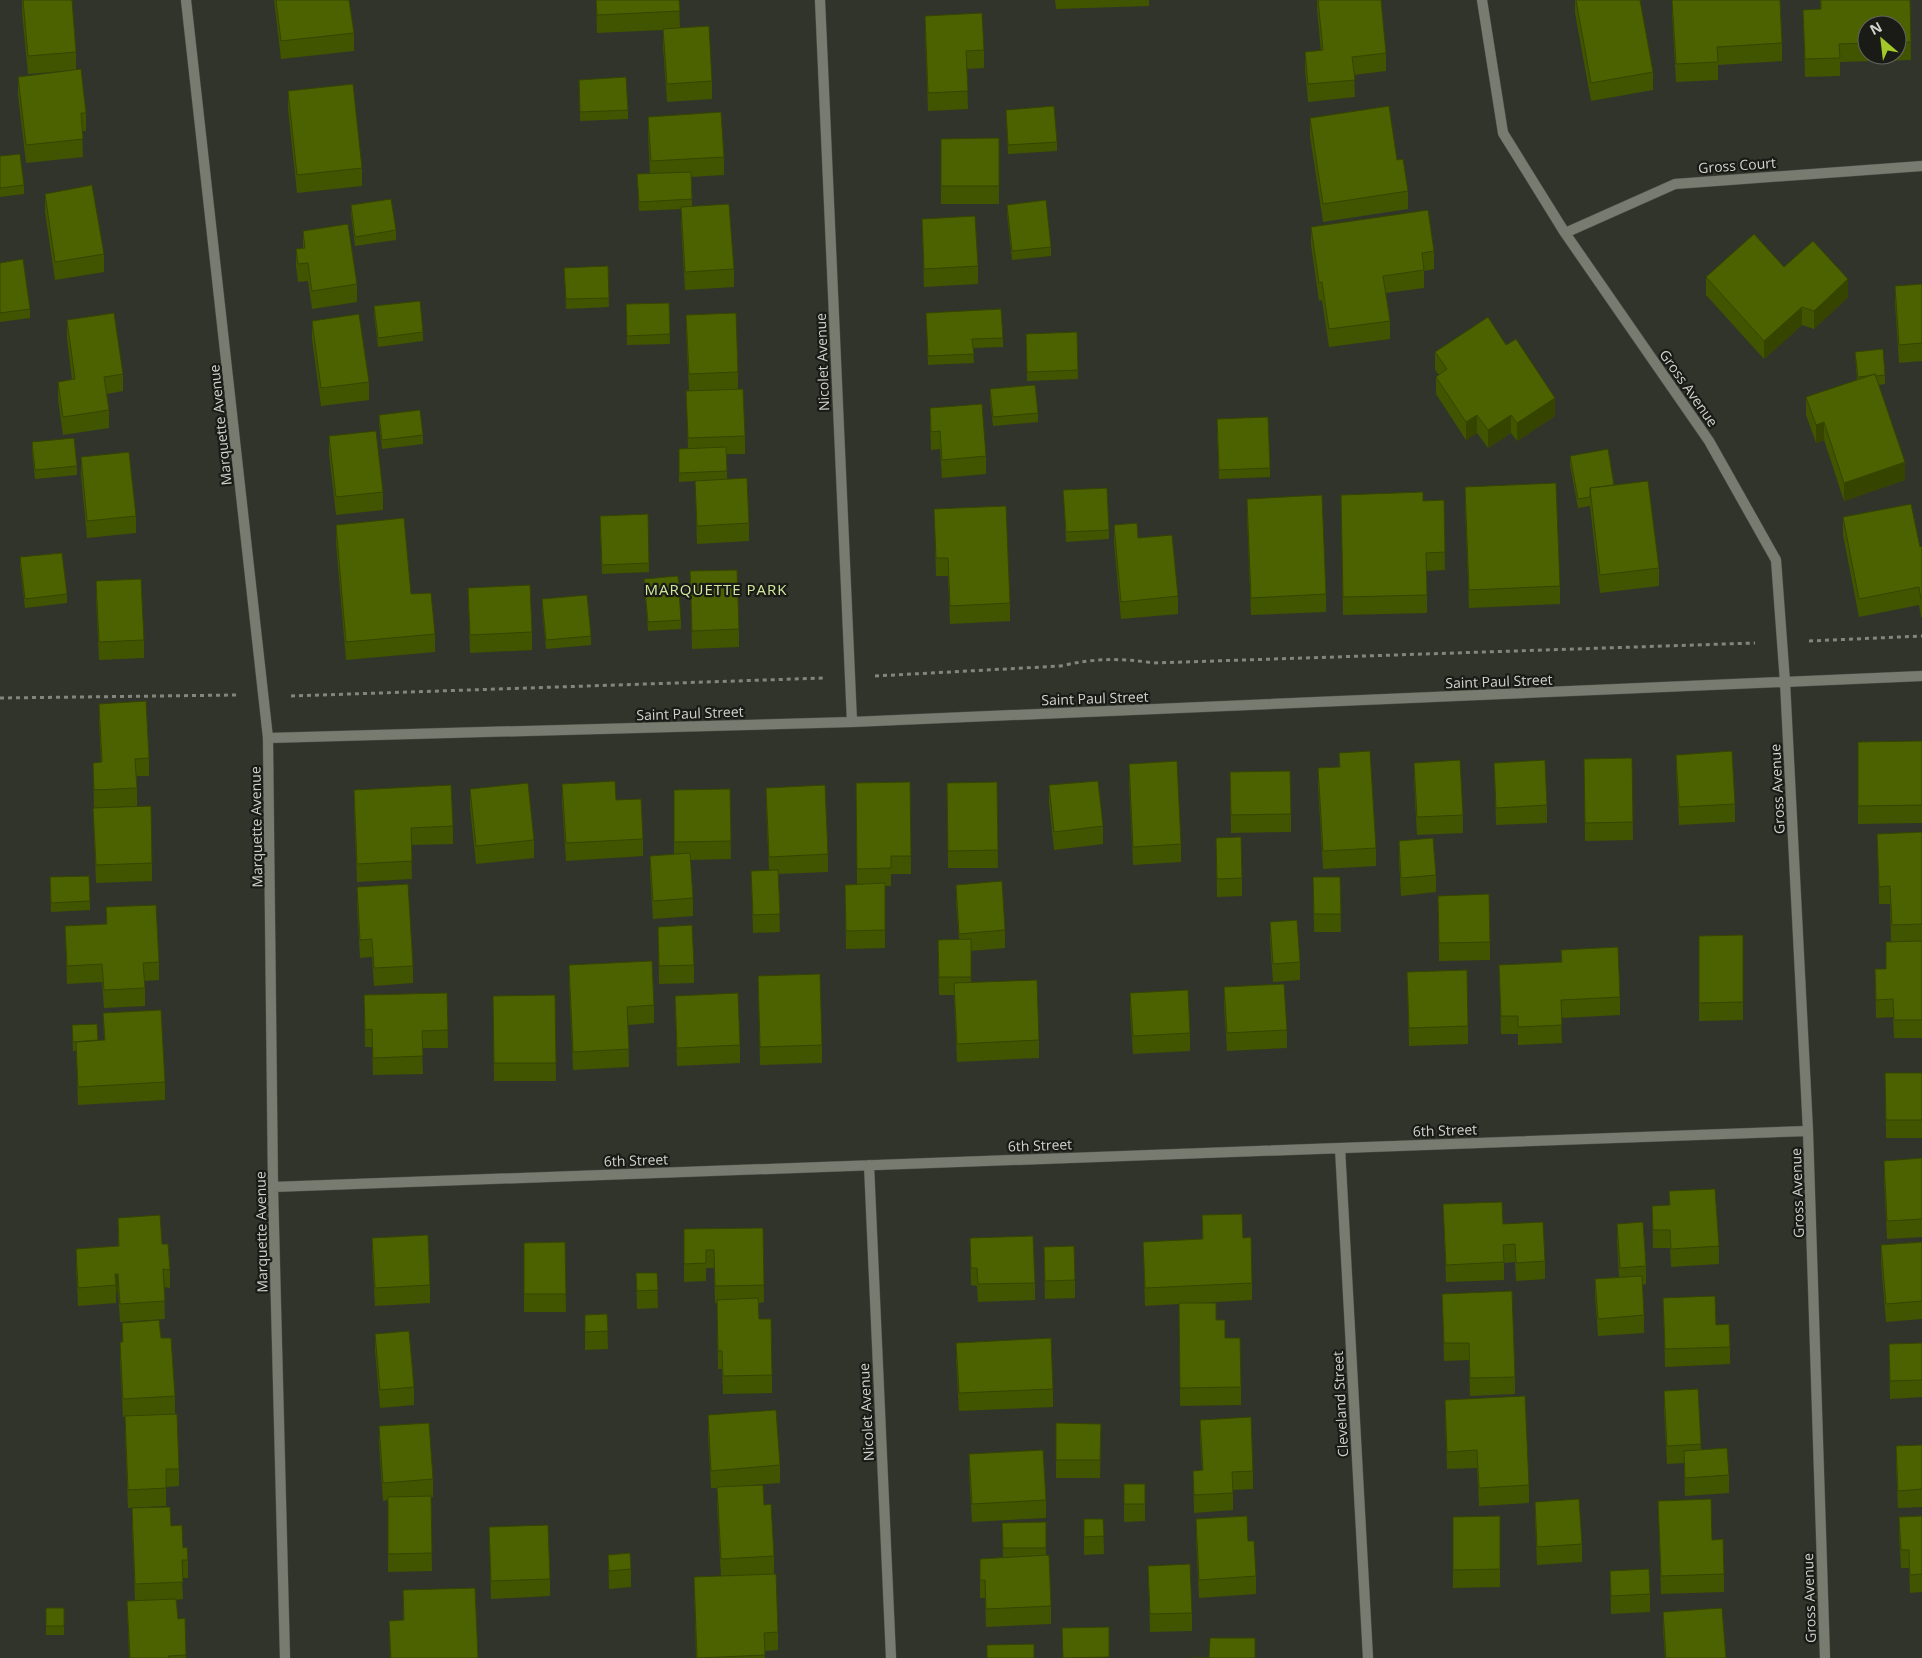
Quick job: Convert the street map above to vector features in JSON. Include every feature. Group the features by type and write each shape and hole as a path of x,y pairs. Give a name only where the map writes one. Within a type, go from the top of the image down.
{"street":[{"name":"Marquette Avenue","path":"186,0 268,738 273,1186 285,1658"},
{"name":"Nicolet Avenue","path":"820,0 852,722"},
{"name":"Gross Avenue","path":"1482,0 1503,133 1565,233 1709,441 1776,560 1785,682 1808,1131 1825,1658"},
{"name":"Gross Court","path":"1565,233 1675,184 1922,166"},
{"name":"Saint Paul Street","path":"268,738 852,722 1922,676"},
{"name":"6th Street","path":"273,1186 1808,1131"},
{"name":"Cleveland Street","path":"1340,1148 1368,1658"},
{"name":"Nicolet Avenue","path":"869,1165 891,1658"}],"path":[{"path":"0,698 263,695 302,697 850,677 1061,666 1084,660 1114,659 1154,663 1922,636"}],"building":[{"path":"23,0 72,0 76,52 28,56"},
{"path":"276,0 349,0 354,33 281,41"},
{"path":"596,0 679,0 680,11 597,15"},
{"path":"1318,0 1381,0 1386,53 1352,57 1355,80 1308,84 1305,52 1323,50"},
{"path":"1576,0 1640,0 1653,72 1591,83"},
{"path":"1672,0 1780,0 1782,43 1717,47 1718,62 1676,64"},
{"path":"1821,0 1910,0 1911,42 1907,42 1907,15 1857,15 1857,43 1839,44 1840,58 1805,59 1803,10 1821,9"},
{"path":"982,13 984,50 966,51 968,91 928,93 925,16"},
{"path":"709,26 712,81 667,84 663,29"},
{"path":"81,69 86,113 81,113 83,139 26,145 18,77"},
{"path":"626,77 628,110 580,112 579,80"},
{"path":"353,84 362,168 297,175 288,91"},
{"path":"1054,106 1057,142 1008,145 1006,110"},
{"path":"1389,106 1397,160 1403,159 1408,191 1323,204 1310,118"},
{"path":"721,112 724,157 651,161 648,117"},
{"path":"999,138 999,186 941,186 941,139"},
{"path":"20,154 24,185 0,188 0,156"},
{"path":"691,172 692,199 639,202 637,174"},
{"path":"92,185 104,254 55,262 45,194"},
{"path":"391,199 396,230 355,237 351,205"},
{"path":"1046,200 1051,247 1012,251 1007,205"},
{"path":"729,204 734,269 685,272 681,207"},
{"path":"1428,210 1434,251 1422,253 1424,270 1383,276 1390,321 1329,329 1322,282 1319,283 1311,227"},
{"path":"975,216 978,266 924,269 922,219"},
{"path":"348,224 357,284 312,291 308,263 298,264 296,249 305,248 303,231"},
{"path":"1754,234 1784,267 1813,241 1848,279 1814,311 1802,307 1764,341 1706,277"},
{"path":"23,259 30,309 0,313 0,263"},
{"path":"608,266 609,298 566,299 564,268"},
{"path":"1922,284 1922,343 1899,345 1895,286"},
{"path":"420,301 423,332 378,338 374,306"},
{"path":"669,303 670,334 627,336 626,304"},
{"path":"1001,309 1003,338 972,339 974,354 928,356 926,313"},
{"path":"114,313 123,374 104,377 109,410 63,417 58,382 75,379 67,320"},
{"path":"736,313 738,372 689,374 686,315"},
{"path":"359,314 369,382 321,388 312,321"},
{"path":"1488,317 1506,345 1516,339 1555,398 1517,423 1511,415 1488,430 1477,415 1466,422 1436,377 1447,369 1435,352"},
{"path":"1077,332 1078,370 1027,372 1026,334"},
{"path":"1883,349 1885,375 1875,376 1875,374 1858,377 1855,352"},
{"path":"1875,374 1905,462 1844,483 1824,422 1816,425 1806,397"},
{"path":"1035,385 1038,413 993,417 990,389"},
{"path":"743,389 745,436 688,438 686,391"},
{"path":"982,404 986,456 942,460 940,431 931,432 930,408"},
{"path":"420,410 423,435 382,440 379,415"},
{"path":"1268,417 1270,468 1219,470 1217,419"},
{"path":"376,431 383,492 336,497 329,436"},
{"path":"74,438 77,466 35,470 32,442"},
{"path":"726,447 727,471 679,473 679,449"},
{"path":"1608,449 1614,485 1590,488 1590,497 1578,499 1570,456"},
{"path":"129,452 136,516 87,521 81,457"},
{"path":"747,478 749,523 697,526 695,481"},
{"path":"1648,481 1659,568 1600,575 1590,488"},
{"path":"1556,483 1560,586 1469,590 1465,487"},
{"path":"1107,488 1109,530 1066,532 1063,490"},
{"path":"1423,492 1423,501 1444,500 1445,552 1426,553 1427,595 1343,597 1341,495"},
{"path":"1322,495 1326,594 1251,598 1247,499"},
{"path":"1911,504 1920,547 1922,546 1922,599 1919,587 1859,599 1843,517"},
{"path":"1006,506 1010,603 950,606 948,558 936,558 934,509"},
{"path":"648,514 649,563 602,565 600,516"},
{"path":"404,518 411,594 431,593 435,634 346,642 336,525"},
{"path":"1137,523 1138,538 1172,535 1178,596 1121,602 1114,525"},
{"path":"62,553 67,594 25,599 20,557"},
{"path":"737,570 739,629 692,631 690,571"},
{"path":"678,576 681,620 648,622 644,579"},
{"path":"141,579 144,640 99,642 96,581"},
{"path":"530,585 532,632 470,635 468,588"},
{"path":"587,595 591,636 546,640 542,599"},
{"path":"146,701 149,758 135,759 137,788 94,790 93,763 102,762 99,704"},
{"path":"1922,741 1922,805 1858,806 1858,742"},
{"path":"1370,751 1376,848 1323,851 1318,768 1340,767 1339,753"},
{"path":"1732,751 1735,804 1679,807 1676,755"},
{"path":"1632,758 1633,822 1585,823 1584,759"},
{"path":"1460,760 1463,815 1417,817 1414,763"},
{"path":"1545,760 1547,805 1496,808 1494,763"},
{"path":"1177,761 1181,844 1133,847 1129,764"},
{"path":"1290,771 1291,814 1231,815 1230,772"},
{"path":"615,781 616,800 641,799 643,839 566,843 562,784"},
{"path":"1098,781 1103,826 1054,832 1049,785"},
{"path":"910,782 911,856 891,856 891,868 857,869 856,783"},
{"path":"997,782 998,850 948,851 947,783"},
{"path":"528,783 534,840 476,846 470,789"},
{"path":"451,785 453,826 411,828 412,861 357,864 354,790"},
{"path":"825,785 828,854 769,857 766,788"},
{"path":"730,789 731,841 674,842 674,790"},
{"path":"151,806 152,863 96,865 93,808"},
{"path":"1922,832 1922,924 1892,925 1890,886 1879,887 1877,834"},
{"path":"1241,837 1242,878 1217,879 1216,838"},
{"path":"1433,838 1436,875 1401,878 1399,841"},
{"path":"690,853 693,898 653,901 650,856"},
{"path":"778,870 780,914 753,915 751,871"},
{"path":"89,876 90,901 51,903 50,877"},
{"path":"1313,877 1340,877 1341,914 1314,914"},
{"path":"1002,881 1005,930 959,934 956,885"},
{"path":"885,883 885,930 846,931 845,885"},
{"path":"408,884 413,966 374,968 372,939 360,940 357,887"},
{"path":"1489,894 1490,942 1439,943 1438,896"},
{"path":"156,905 159,962 143,963 145,988 104,990 102,964 67,966 65,926 107,924 106,907"},
{"path":"1297,920 1300,962 1273,964 1270,922"},
{"path":"692,925 694,965 659,966 658,927"},
{"path":"1743,935 1743,1002 1699,1003 1699,936"},
{"path":"971,939 971,977 939,977 938,940"},
{"path":"1922,941 1922,1020 1894,1020 1893,999 1876,1000 1875,969 1886,969 1886,942"},
{"path":"1618,947 1620,997 1561,1000 1562,1025 1518,1027 1518,1016 1501,1016 1499,965 1562,962 1561,950"},
{"path":"652,961 654,1005 627,1007 629,1049 573,1052 569,965"},
{"path":"1467,970 1468,1026 1409,1028 1407,972"},
{"path":"820,974 822,1045 760,1047 758,976"},
{"path":"1037,980 1039,1040 957,1044 954,983"},
{"path":"1284,984 1287,1030 1227,1033 1224,987"},
{"path":"1188,990 1190,1033 1133,1036 1130,993"},
{"path":"447,993 448,1030 422,1031 423,1056 373,1058 372,1029 365,1030 364,995"},
{"path":"738,993 740,1045 677,1048 675,996"},
{"path":"555,995 556,1063 494,1063 493,996"},
{"path":"161,1010 165,1082 78,1087 76,1042 105,1040 103,1013"},
{"path":"97,1024 98,1040 73,1042 72,1025"},
{"path":"1885,1073 1922,1073 1922,1120 1886,1120"},
{"path":"1922,1158 1922,1219 1887,1221 1884,1161"},
{"path":"1715,1189 1719,1246 1671,1249 1670,1230 1653,1230 1652,1206 1670,1205 1669,1191"},
{"path":"1502,1202 1503,1224 1543,1222 1545,1261 1516,1263 1515,1244 1503,1245 1504,1262 1446,1265 1443,1204"},
{"path":"1242,1214 1243,1238 1251,1237 1252,1283 1145,1288 1143,1242 1203,1239 1202,1215"},
{"path":"160,1215 162,1244 168,1244 170,1270 163,1269 165,1301 120,1304 118,1274 115,1274 116,1285 78,1288 76,1249 119,1246 118,1218"},
{"path":"1643,1222 1646,1266 1620,1268 1617,1224"},
{"path":"763,1228 764,1285 715,1286 714,1250 706,1250 706,1263 684,1264 684,1229"},
{"path":"428,1235 430,1285 375,1288 372,1238"},
{"path":"1033,1236 1035,1283 978,1284 977,1268 971,1268 970,1238"},
{"path":"565,1242 566,1294 524,1294 524,1243"},
{"path":"1922,1242 1922,1301 1886,1304 1881,1245"},
{"path":"1074,1246 1075,1280 1045,1281 1044,1247"},
{"path":"636,1273 657,1273 658,1290 637,1291"},
{"path":"1642,1276 1644,1315 1598,1319 1595,1279"},
{"path":"1512,1291 1515,1377 1470,1378 1469,1343 1444,1343 1442,1294"},
{"path":"1715,1296 1716,1325 1729,1324 1730,1347 1665,1349 1663,1298"},
{"path":"758,1298 759,1319 771,1319 772,1375 723,1376 722,1351 718,1351 717,1300"},
{"path":"1179,1303 1216,1303 1216,1320 1225,1320 1225,1338 1240,1338 1241,1387 1180,1388"},
{"path":"607,1314 608,1331 585,1332 585,1315"},
{"path":"159,1320 161,1338 171,1338 175,1396 123,1399 120,1342 123,1342 122,1323"},
{"path":"409,1331 414,1387 380,1390 375,1334"},
{"path":"1051,1338 1053,1389 959,1393 956,1343"},
{"path":"1922,1343 1922,1380 1890,1381 1889,1344"},
{"path":"1698,1389 1701,1444 1667,1446 1664,1391"},
{"path":"1525,1396 1529,1485 1479,1488 1477,1450 1447,1452 1445,1400"},
{"path":"776,1410 780,1465 711,1471 708,1415"},
{"path":"177,1414 179,1469 166,1469 166,1488 128,1490 125,1416"},
{"path":"1251,1417 1253,1471 1232,1472 1233,1493 1194,1495 1193,1471 1203,1470 1200,1420"},
{"path":"429,1423 433,1479 383,1483 379,1426"},
{"path":"1056,1423 1101,1424 1100,1460 1056,1460"},
{"path":"1922,1445 1922,1489 1898,1491 1896,1446"},
{"path":"1727,1448 1729,1475 1685,1478 1684,1451"},
{"path":"1043,1450 1046,1500 972,1504 969,1454"},
{"path":"1124,1484 1145,1484 1145,1504 1124,1504"},
{"path":"763,1485 764,1505 771,1504 774,1556 721,1559 717,1487"},
{"path":"431,1496 432,1553 388,1554 388,1497"},
{"path":"1579,1499 1582,1544 1537,1547 1535,1502"},
{"path":"1711,1499 1712,1540 1723,1539 1724,1574 1661,1576 1658,1501"},
{"path":"170,1507 171,1526 182,1525 183,1548 187,1547 188,1560 182,1560 183,1582 135,1584 132,1508"},
{"path":"1247,1516 1248,1541 1254,1541 1256,1576 1199,1580 1196,1519"},
{"path":"1500,1516 1500,1569 1453,1570 1453,1517"},
{"path":"1922,1516 1922,1574 1910,1575 1909,1550 1901,1550 1899,1517"},
{"path":"1084,1519 1103,1519 1104,1536 1084,1537"},
{"path":"1046,1522 1046,1548 1003,1548 1002,1523"},
{"path":"548,1525 550,1579 491,1581 489,1527"},
{"path":"630,1553 631,1569 609,1571 608,1555"},
{"path":"1049,1555 1051,1606 986,1609 985,1580 980,1580 980,1559"},
{"path":"1190,1564 1192,1613 1150,1614 1148,1566"},
{"path":"1649,1569 1650,1594 1611,1596 1610,1571"},
{"path":"776,1574 778,1632 764,1633 765,1655 697,1658 694,1577"},
{"path":"475,1588 478,1658 391,1658 389,1621 404,1620 403,1590"},
{"path":"176,1599 178,1619 185,1618 186,1655 168,1656 169,1658 130,1658 127,1601"},
{"path":"46,1608 64,1608 64,1626 46,1626"},
{"path":"1722,1608 1726,1658 1666,1658 1663,1612"},
{"path":"1109,1627 1109,1657 1063,1658 1062,1628"},
{"path":"1210,1638 1255,1638 1255,1658 1209,1658"},
{"path":"1034,1644 1034,1658 987,1658 987,1645"}],"district":[{"name":"MARQUETTE PARK","path":"716,589"}]}
